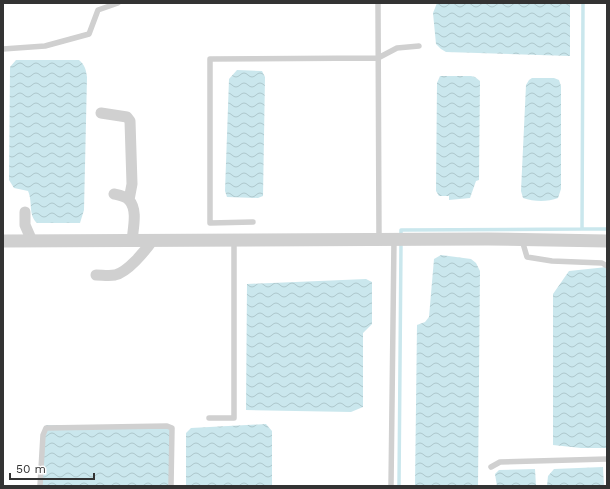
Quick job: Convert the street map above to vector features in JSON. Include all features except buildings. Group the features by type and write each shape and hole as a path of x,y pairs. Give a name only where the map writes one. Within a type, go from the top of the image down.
{"street":[{"path":"101,113 127,117 130,121 132,184 129,200"},
{"path":"114,194 129,200 135,212 132,241"},
{"path":"25,212 25,225 32,241"},
{"path":"3,241 607,241"},
{"path":"96,275 116,275 124,271 152,241"}],"lane":[{"path":"3,49 45,46 89,34 98,10 118,3"},
{"path":"378,3 379,240"},
{"path":"253,222 210,223 210,59 378,58 397,48 419,46"},
{"path":"209,418 234,418 234,240"},
{"path":"391,486 394,240"},
{"path":"522,240 527,257 552,261 602,263 607,266"},
{"path":"40,486 43,435 46,428 167,426 172,428 170,486"},
{"path":"491,467 500,462 607,459"}],"water":[{"path":"437,3 570,3 570,56 446,52 436,44 433,13"},
{"path":"16,60 79,60 85,68 87,77 84,210 80,223 37,223 32,216 28,191 14,188 9,180 10,67"},
{"path":"237,70 262,71 265,77 263,196 258,198 227,197 225,191 229,79"},
{"path":"440,76 471,76 480,81 479,180 476,181 470,198 449,200 449,196 439,196 436,191 437,83"},
{"path":"532,78 554,78 559,80 561,86 561,189 558,198 545,201 536,201 523,198 521,191 526,85"},
{"path":"441,255 471,259 476,263 480,271 478,486 415,486 417,325 425,322 429,317 434,259"},
{"path":"607,267 607,448 581,448 553,445 553,294 569,271"},
{"path":"366,279 372,282 372,324 363,333 363,407 351,412 246,410 247,284"},
{"path":"266,424 272,431 272,486 186,486 186,433 191,428"},
{"path":"46,425 167,425 171,427 170,486 41,486"},
{"path":"603,467 604,486 547,486 548,476 554,469"},
{"path":"535,469 536,486 497,486 495,474 499,470"}],"waterway":[{"path":"401,236 401,230 582,229 583,3"},
{"path":"582,229 607,229"},
{"path":"399,486 401,243"}]}
